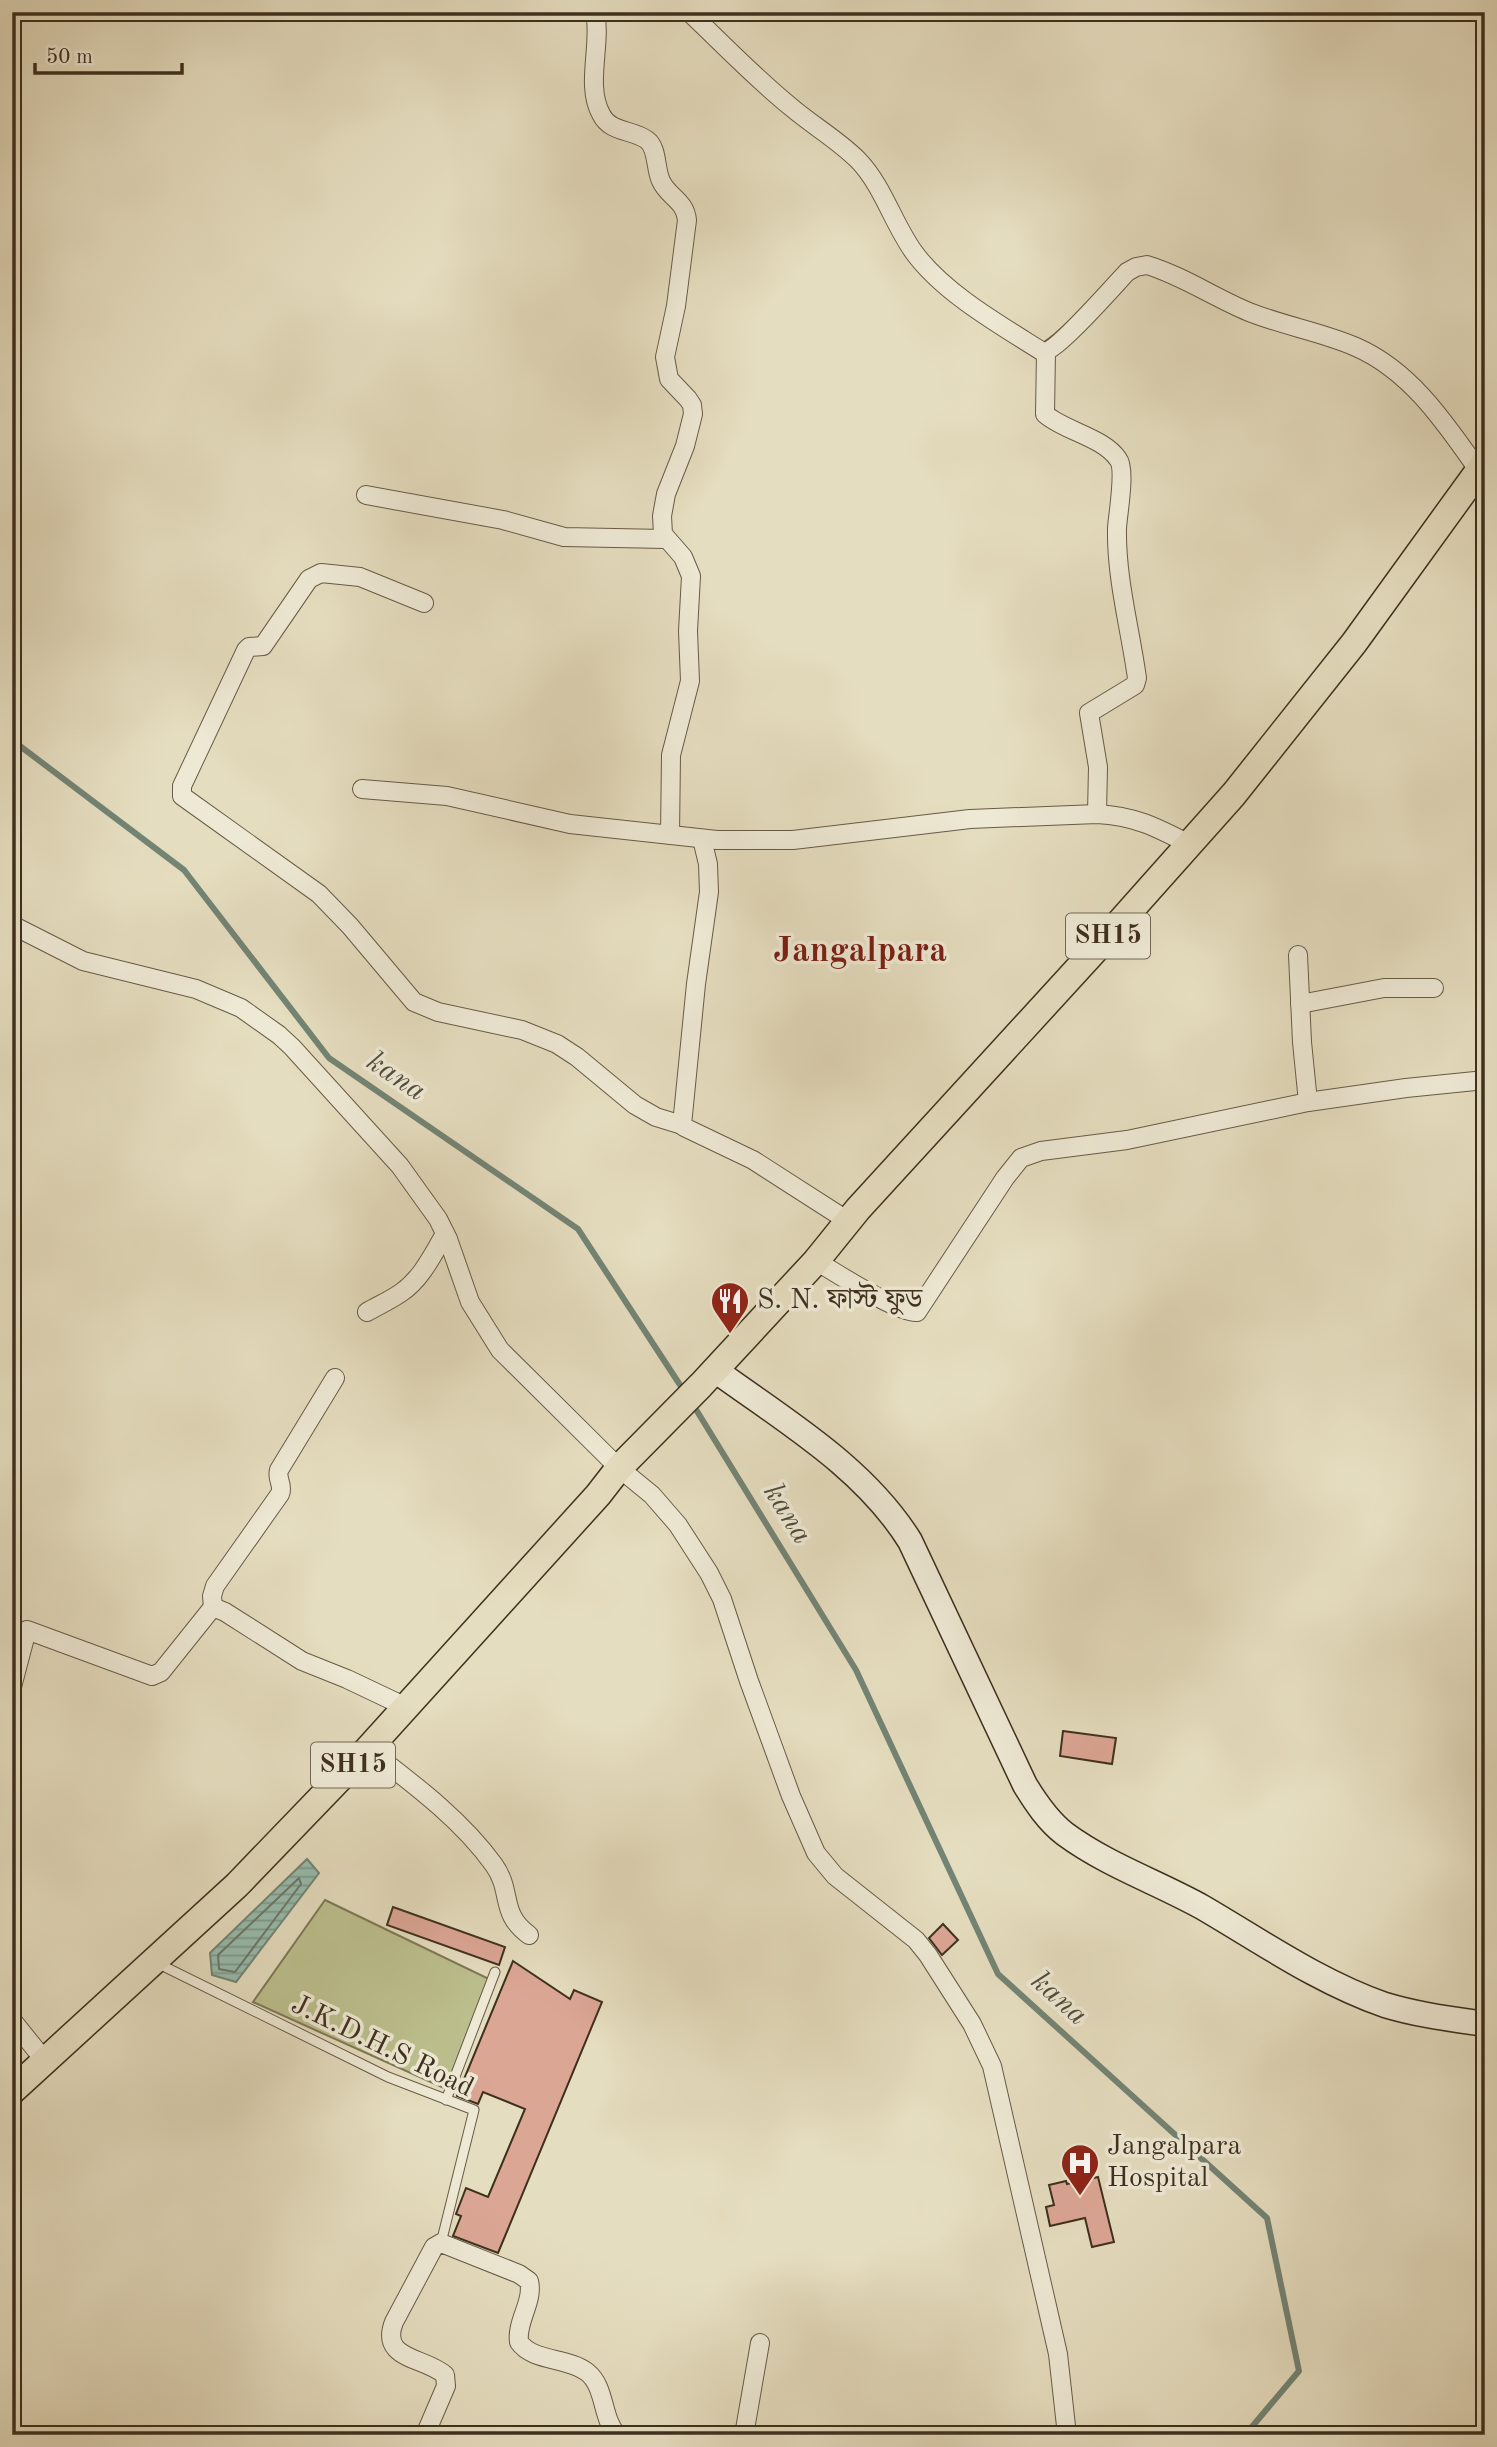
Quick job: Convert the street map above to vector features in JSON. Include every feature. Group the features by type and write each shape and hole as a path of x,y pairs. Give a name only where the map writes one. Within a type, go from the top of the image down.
{"main road":[{"name":"SH15","path":"12,2091 237,1885 368,1749 598,1495 619,1468 816,1261 848,1221 1234,794 1315,693 1483,469"}],"street":[{"path":"595,12 598,39 595,78 599,111 604,120 614,128 644,138 650,143 663,185 680,201 687,215 685,249 665,366 669,379 692,405 693,414 664,505 662,527 666,539 683,557 691,576 688,631 690,681 671,755 670,835"},
{"path":"689,12 790,106 857,159 886,199 912,250 931,272 962,297 1046,352"},
{"path":"1046,352 1063,339 1127,272 1147,265 1258,316 1346,342 1372,355 1412,386 1483,469"},
{"path":"1046,352 1045,414 1117,456 1122,470 1117,536 1137,678 1135,685 1089,713 1098,768 1097,814"},
{"path":"366,495 503,520 565,537 666,539"},
{"path":"424,603 360,577 327,573 309,579 265,644 246,650 181,793 318,894 350,926 414,1002 438,1012 522,1030 557,1044 635,1105 766,1167 848,1221"},
{"path":"362,789 447,796 570,824 702,839 793,839 970,819 1097,814 1117,815 1145,822 1189,844"},
{"path":"682,1125 696,984 709,892 708,864 702,839"},
{"path":"12,925 83,961 220,998 241,1008 292,1047 400,1166 427,1202 445,1234 470,1301 499,1350 619,1468 666,1509 678,1525 716,1587 792,1796 817,1853 835,1876 922,1948 952,1990 985,2050 999,2090 1058,2354 1067,2435"},
{"path":"1298,955 1308,1102"},
{"path":"1300,1004 1384,988 1434,988"},
{"path":"816,1261 890,1303 908,1312 917,1312 1005,1178 1025,1156 1056,1148 1146,1136 1308,1102 1485,1080"},
{"path":"368,1312 412,1283 445,1234"},
{"path":"708,1377 837,1460 863,1481 886,1506 910,1541 1025,1785 1037,1805 1064,1833 1093,1852 1201,1907 1326,1981 1411,2012 1485,2024"},
{"path":"12,1688 20,1628 152,1676 161,1672 213,1606 215,1586 280,1494 282,1489 278,1478 279,1470 335,1378"},
{"path":"213,1606 302,1661 406,1707"},
{"path":"368,1749 411,1782 484,1852 503,1881 510,1916 515,1924 529,1935"},
{"path":"12,2020 46,2061"},
{"path":"425,2435 446,2386 446,2375 399,2352 391,2343 390,2335 394,2322 434,2247 441,2243 519,2273 529,2281 530,2294 518,2332 519,2342 531,2352 572,2364 590,2374 598,2386 610,2424 617,2435"},
{"path":"744,2435 760,2343"}],"lane":[{"name":"J.K.D.H.S Road","path":"155,1962 388,2077 474,2110 441,2243"},
{"path":"446,2100 495,1972"}],"green space":[{"path":"325,1900 489,1979 446,2089 253,2002"}],"water":[{"path":"307,1859 319,1873 236,1982 212,1975 210,1953"}],"building":[{"path":"1063,1731 1116,1738 1112,1764 1060,1756"},
{"path":"393,1907 505,1947 499,1965 387,1925"},
{"path":"943,1924 958,1940 942,1955 929,1938"},
{"path":"513,1961 570,1999 574,1990 602,2002 498,2253 453,2236 461,2216 456,2214 466,2188 488,2197 525,2109 483,2092 478,2104 457,2096"},
{"path":"1098,2177 1114,2242 1092,2247 1085,2218 1050,2226 1046,2207 1054,2205 1049,2185"}],"waterway":[{"name":"kana","path":"12,740 184,870 329,1058 578,1229 684,1391"},
{"name":"kana","path":"692,1403 856,1670 998,1974 1267,2218 1299,2371 1245,2435"}],"place":[{"name":"S. N. ফাস্ট ফুড","path":"730,1335"},
{"name":"Jangalpara Hospital","path":"1080,2197"}],"district":[{"name":"Jangalpara","path":"860,951"}]}
